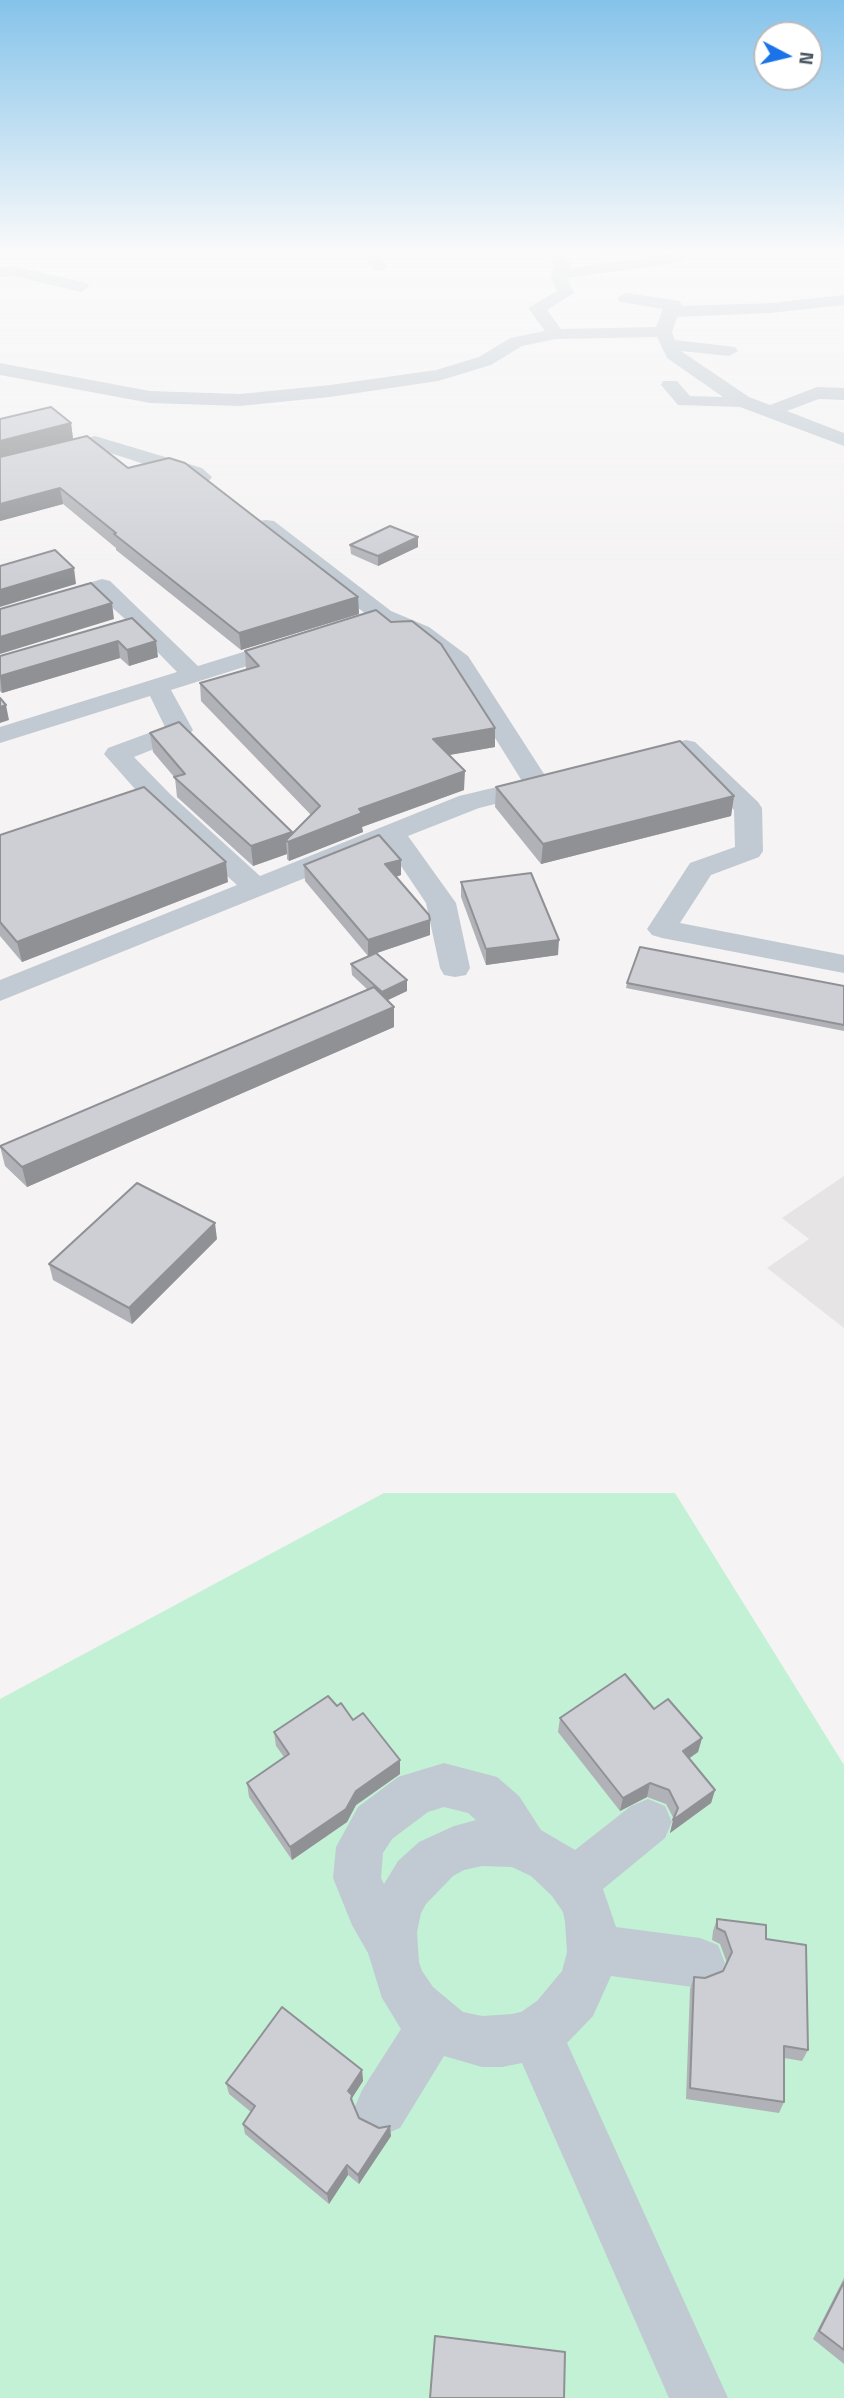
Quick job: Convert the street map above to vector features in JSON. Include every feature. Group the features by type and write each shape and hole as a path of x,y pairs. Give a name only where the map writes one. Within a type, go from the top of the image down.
{"street":[{"path":"0,369 150,397 240,400 330,391 438,375 485,361"},
{"path":"683,361 742,401 844,440"},
{"path":"670,385 685,401 742,401"},
{"path":"771,411 817,393 844,394"},
{"path":"28,459 95,442 195,472 218,489"},
{"path":"2,988 470,802 551,782 459,661 421,632 383,615 251,514"},
{"path":"0,617 102,586 193,675"},
{"path":"358,623 383,615"},
{"path":"0,665 141,622"},
{"path":"0,735 307,639"},
{"path":"158,686 180,730 117,754 160,800 257,888"},
{"path":"645,758 685,748 748,808 749,851 700,869 662,929 844,964"},
{"path":"392,833 441,903 455,968"},
{"path":"394,1950 369,1908 357,1878 360,1847 375,1824 415,1793 443,1785 480,1793 502,1812 523,1845"},
{"path":"572,1883 648,1822"},
{"path":"491,1839 523,1845 550,1860 572,1883 587,1914 592,1950 584,1984 565,2014 536,2034 511,2043 484,2043 458,2036 435,2023 414,2002 400,1978 394,1950 396,1916 408,1884 431,1860 459,1844 491,1839"},
{"path":"592,1950 700,1964"},
{"path":"381,2109 435,2023"},
{"path":"536,2034 699,2398"}],"shaded area":[{"path":"844,1176 844,1328 767,1268 809,1239 782,1218"}],"green space":[{"path":"384,1493 675,1493 844,1765 844,2398 0,2398 0,1699"}],"building":[{"path":"51,407 71,423 0,441 0,419"},
{"path":"87,436 128,468 169,458 185,463 358,597 239,633 60,488 0,504 0,457"},
{"path":"390,526 418,537 378,556 350,545"},
{"path":"55,550 74,568 0,590 0,566"},
{"path":"91,583 112,603 0,637 0,609"},
{"path":"376,610 391,622 412,621 441,644 495,728 433,739 465,771 359,809 362,813 288,842 286,840 320,806 200,683 259,666 245,651"},
{"path":"132,618 156,641 127,650 118,641 0,676 0,656"},
{"path":"179,722 292,832 251,846 174,777 185,774 150,733"},
{"path":"680,741 734,796 543,844 496,787"},
{"path":"144,787 226,862 17,942 0,922 0,835"},
{"path":"379,835 401,860 385,864 429,915 430,920 368,940 304,865"},
{"path":"531,873 559,940 486,949 461,882"},
{"path":"640,947 844,986 844,1025 627,983"},
{"path":"376,953 407,980 382,992 351,964"},
{"path":"374,987 394,1007 22,1167 0,1146"},
{"path":"137,1183 215,1223 129,1308 49,1264"},
{"path":"625,1674 654,1709 668,1699 702,1738 683,1751 715,1790 673,1820 678,1808 669,1790 650,1783 623,1798 560,1718"},
{"path":"328,1696 337,1706 341,1703 353,1720 363,1713 400,1760 356,1791 346,1809 290,1847 247,1783 289,1754 274,1732"},
{"path":"717,1919 766,1925 766,1939 806,1945 808,2050 784,2046 784,2102 690,2088 694,1977 705,1978 723,1971 732,1952 725,1932 717,1928"},
{"path":"282,2007 362,2070 348,2091 352,2095 351,2099 359,2118 379,2128 390,2126 358,2175 347,2165 327,2194 243,2124 255,2106 226,2083"},
{"path":"844,2282 844,2350 819,2331"},
{"path":"435,2336 565,2352 564,2398 430,2398"}]}
